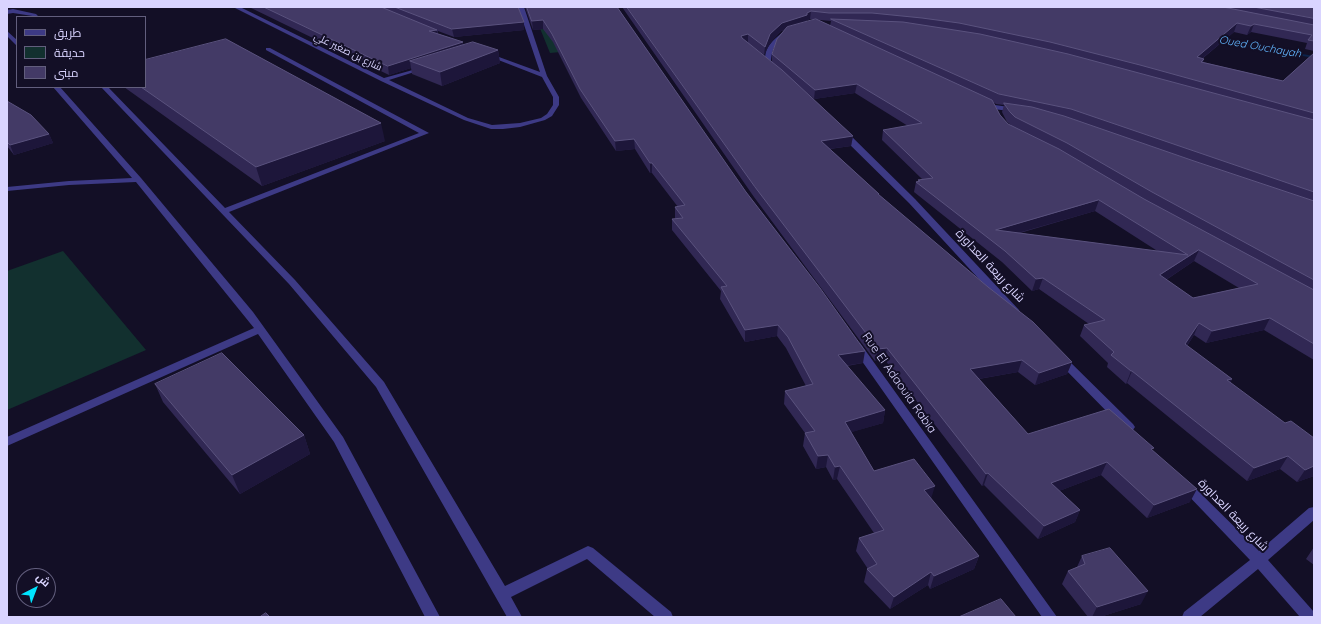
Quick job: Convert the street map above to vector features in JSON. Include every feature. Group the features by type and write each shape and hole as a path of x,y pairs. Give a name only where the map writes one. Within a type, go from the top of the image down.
{"street":[{"name":"شارع بن صغير علي","path":"236,7 279,30 383,80 430,65"},
{"path":"383,80 480,125 502,127 530,122 550,115 556,105 556,97 544,76 521,7"},
{"path":"7,12 13,11 35,16"},
{"path":"756,54 770,65 768,52 772,43 794,28"},
{"path":"7,33 16,43"},
{"path":"224,211 425,133 268,50"},
{"path":"478,50 544,76"},
{"path":"57,88 138,180 260,329 339,440 433,617"},
{"path":"105,88 292,282 380,385 515,617"},
{"path":"980,101 994,107 1025,112"},
{"path":"994,107 1000,118"},
{"name":"شارع ربيعة العداورة","path":"835,124 912,201 1020,317"},
{"path":"7,189 69,183 138,180"},
{"path":"7,442 260,329"},
{"name":"Rue El Adaouia Rabia","path":"849,335 1050,617"},
{"path":"1054,351 1137,436"},
{"name":"شارع ربيعة العداورة","path":"1181,481 1259,560 1309,617"},
{"path":"1189,617 1259,560 1314,512"},
{"path":"502,594 588,552 666,617"}],"green space":[{"path":"571,24 582,50 550,53 539,26"},
{"path":"63,251 146,350 7,410 7,271"}],"building":[{"path":"264,7 381,7 437,30 429,31 463,42 388,66"},
{"path":"395,7 518,7 524,22 452,29"},
{"path":"527,7 617,7 746,192 820,288 865,351 838,355 885,410 845,422 874,471 914,459 935,486 924,490 979,556 934,576 931,572 894,597 867,569 877,564 859,538 884,530 840,466 835,467 828,455 818,456 805,433 815,431 785,391 813,384 788,337 778,325 745,330 721,287 727,286 672,219 683,218 675,207 685,205 652,163 650,163 634,139 615,141 580,89 552,34 543,20 532,21"},
{"path":"627,7 1223,7 1314,25 1314,41 1308,40 1312,35 1254,24 1251,26 1237,23 1197,57 1204,59 1201,62 1283,81 1314,53 1314,113 1050,42 959,23 922,18 872,13 829,13 811,11 807,13 807,15 782,23 770,34 765,47 748,34 741,36 782,70 853,136 821,141 878,194 988,287 1033,322 1072,362 1039,373 1022,360 970,369 1028,434 1109,409 1154,448 1151,449 1197,489 1154,505 1107,462 1051,483 1080,510 1044,526 988,473 986,474 887,348 878,349 755,187"},
{"path":"1254,7 1314,7 1314,18"},
{"path":"816,19 992,100 1000,115 1008,124 1059,149 1144,199 1314,290 1314,344 1270,318 1212,331 1199,323 1185,344 1232,379 1227,380 1285,423 1291,421 1314,438 1314,466 1305,470 1288,456 1254,468 1111,355 1114,352 1084,325 1105,320 1043,278 1036,279 1005,251 916,182 920,181 918,180 933,178 883,130 922,123 857,84 815,90 772,54 777,39 787,27","holes":["1099,200 1188,255 996,230","1199,250 1258,284 1193,298 1160,275"]},
{"path":"831,19 903,22 980,34 1068,54 1314,120 1314,192 1071,109 999,94"},
{"path":"226,39 381,123 256,167 142,88 146,88 146,60"},
{"path":"473,42 498,50 440,72 410,61"},
{"path":"7,101 31,115 49,134 10,145 7,142"},
{"path":"1004,103 1032,107 1064,116 1314,201 1314,280 1152,192 1067,143 1015,117"},
{"path":"222,353 304,435 232,475 155,384"},
{"path":"1110,548 1148,591 1097,607 1068,571 1085,564 1082,556"},
{"path":"1001,599 1016,617 959,617"},
{"path":"266,613 270,617 260,617"}],"waterway":[{"name":"Oued Ouchayah","path":"1212,39 1314,57"}]}
